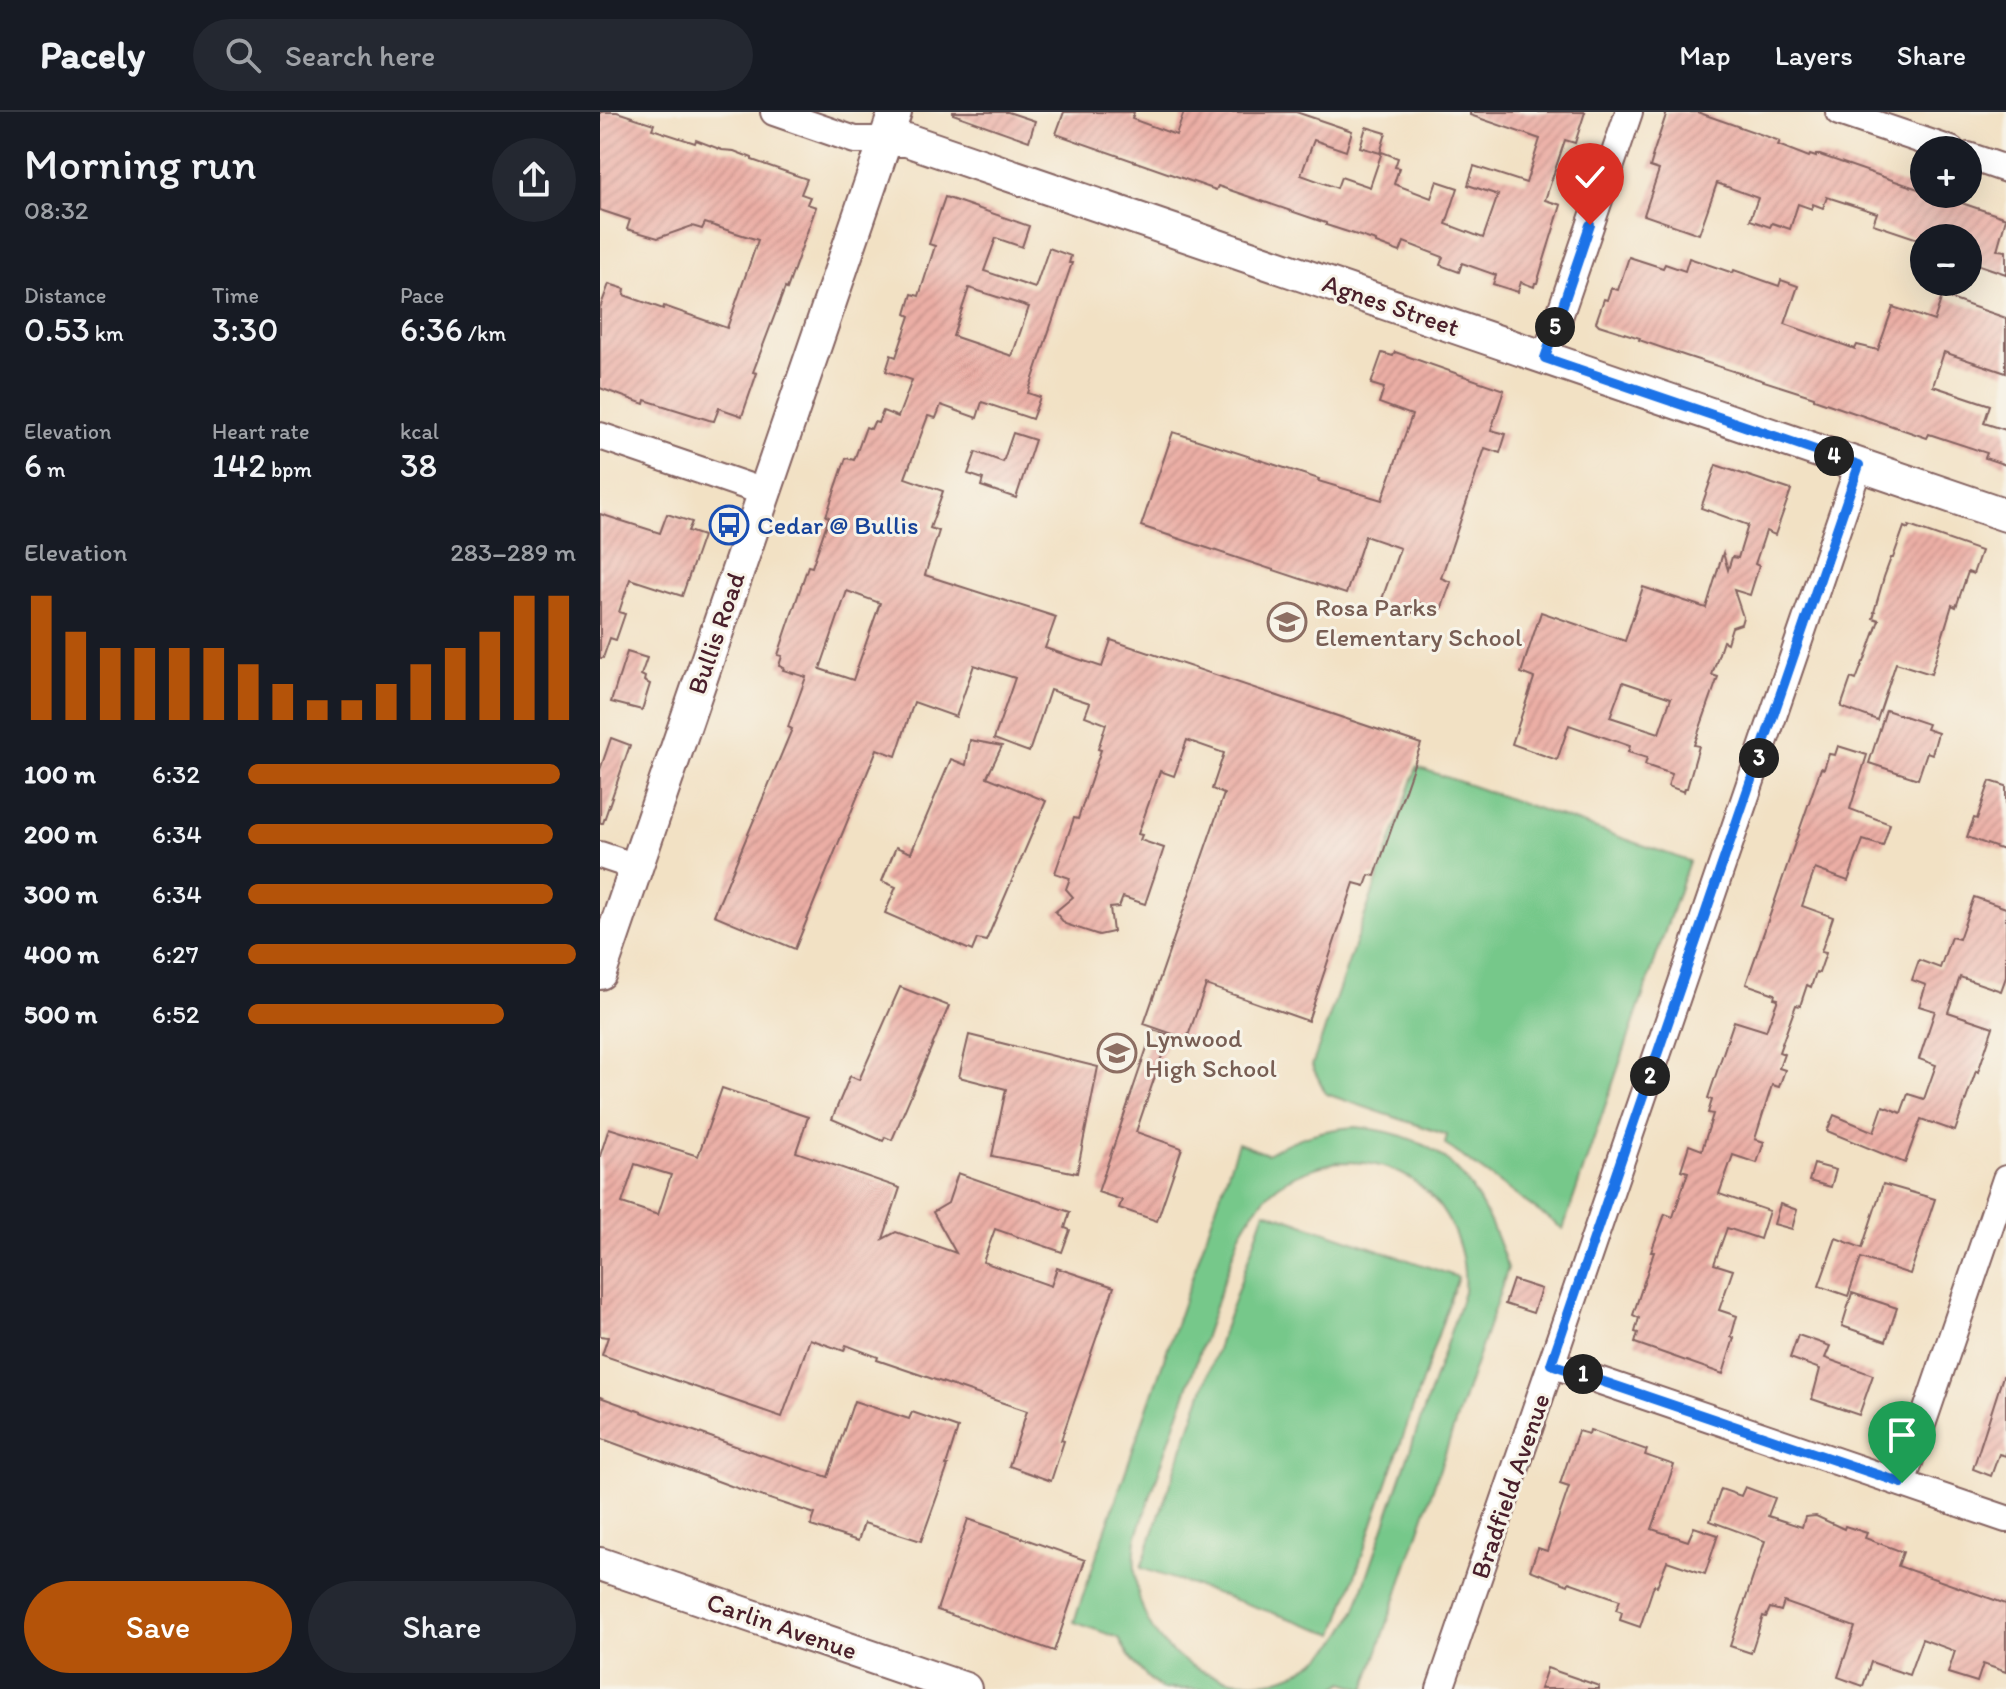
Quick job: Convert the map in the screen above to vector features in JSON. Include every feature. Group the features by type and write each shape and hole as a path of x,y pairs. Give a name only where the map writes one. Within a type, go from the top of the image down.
{"street":[{"name":"Agnes Street","path":"774,112 855,140 890,126 907,140 2006,515"},
{"path":"1545,358 1629,112"},
{"path":"1839,112 1910,136"},
{"name":"Bullis Road","path":"600,973 890,126"},
{"path":"1982,161 2006,169"},
{"path":"600,436 764,492"},
{"name":"Bradfield Avenue","path":"1440,1689 1859,465"},
{"path":"600,855 636,867"},
{"path":"1902,1483 2006,1179"},
{"path":"1551,1364 2006,1519"},
{"name":"Carlin Avenue","path":"600,1564 965,1689"}],"green space":[{"path":"1417,767 1689,861 1563,1229 1445,1144 1447,1135 1326,1094 1312,1066"},
{"path":"1344,1128 1389,1132 1416,1141 1457,1170 1485,1212 1508,1268 1365,1689 1344,1682 1334,1689 1162,1689 1137,1666 1119,1638 1074,1622 1238,1143 1267,1154 1299,1139","holes":["1337,1162 1368,1163 1387,1168 1405,1176 1435,1201 1455,1234 1464,1272 1464,1292 1348,1626 1331,1648 1292,1674 1255,1682 1216,1676 1180,1658 1153,1630 1136,1585 1136,1539 1239,1236 1258,1206 1278,1186 1303,1172"]},
{"path":"1265,1211 1458,1277 1335,1634 1141,1568"}],"building":[{"path":"600,112 617,112 654,124 652,129 734,151 807,179 801,194 810,197 807,204 816,207 753,372 757,373 742,416 719,408 714,421 645,400 644,404 600,388 600,308 609,284 625,289 624,295 727,328 758,240 705,223 702,229 692,226 658,238 627,229 630,220 600,210"},
{"path":"953,112 1008,112 1035,121 1029,141"},
{"path":"1064,112 1134,112 1132,119 1176,135 1184,112 1296,112 1352,131 1346,151 1314,140 1301,175 1337,188 1341,177 1370,187 1382,152 1398,158 1395,167 1399,168 1394,184 1431,198 1437,181 1458,188 1446,224 1483,238 1498,195 1468,185 1474,166 1526,183 1540,139 1470,115 1470,112 1585,112 1575,143 1565,140 1545,200 1561,205 1537,283 1534,287 1521,282 1518,292 1493,284 1496,275 1462,263 1459,272 1440,265 1443,257 1404,242 1400,252 1326,223 1218,186 1216,190 1056,134"},
{"path":"1667,112 1697,112 1780,141 1778,145 1809,157 1820,155 1910,186 1910,208 1976,208 2006,218 1997,250 2006,251 2006,274 1982,266 1982,224 1910,224 1910,236 1873,224 1877,213 1827,197 1823,208 1813,204 1812,209 1798,204 1790,229 1772,223 1770,227 1750,220 1758,198 1717,183 1699,234 1644,215 1659,170 1650,167"},
{"path":"1366,127 1386,133 1380,153 1360,147"},
{"path":"945,197 1029,226 1022,247 996,238 984,271 1035,288 1049,248 1071,256 1069,263 1072,263 1028,393 1040,397 1032,419 982,402 977,418 941,405 936,418 928,416 905,478 943,491 930,528 939,531 925,575 1056,617 1045,648 1102,667 1111,640 1421,744 1375,876 1369,875 1365,886 1354,883 1308,1021 1206,985 1187,1039 1144,1024 1224,794 1212,789 1224,753 1187,740 1174,776 1160,771 1138,834 1142,835 1140,840 1164,848 1145,904 1123,897 1119,907 1110,908 1113,932 1099,935 1065,924 1055,912 1073,897 1066,889 1070,878 1055,873 1074,818 1078,819 1101,750 1098,749 1106,724 1085,716 1090,703 1050,690 1029,752 994,739 1015,678 974,665 956,717 914,702 896,756 877,749 795,949 714,915 792,729 788,727 806,677 783,670 779,666 782,656 778,655 808,566 812,567 846,458 854,460 866,427 871,429 874,422 878,423 883,411 898,417 912,380 886,371 891,355 896,357 910,316 906,314 912,294 919,296 935,246 929,244","holes":["969,288 1029,307 1012,356 953,336","847,591 880,603 853,680 820,669"]},
{"path":"1629,257 1663,268 1665,264 1685,271 1689,258 1779,286 1781,280 1798,286 1785,324 1855,349 1857,345 1878,350 1893,307 1934,321 1942,296 2006,318 2006,373 1944,352 1933,386 1990,405 1984,423 2006,430 2006,465 1985,458 1987,453 1929,434 1927,438 1599,325 1596,322 1604,299 1607,300 1611,288 1618,290"},
{"path":"1395,352 1504,390 1491,430 1506,434 1500,453 1485,448 1441,578 1451,582 1441,610 1417,602 1413,613 1381,602 1400,548 1365,536 1346,594 1141,526 1173,432 1382,500 1412,415 1379,403 1384,388 1371,384 1382,353 1393,356"},
{"path":"1013,433 1035,440 1016,498 981,486 983,479 968,474 976,452 1003,462"},
{"path":"1716,465 1791,490 1775,535 1766,531 1755,564 1759,566 1750,595 1734,590 1743,617 1741,624 1732,627 1727,643 1723,641 1712,675 1718,677 1694,745 1699,746 1684,792 1668,786 1672,774 1645,765 1647,758 1628,752 1630,746 1569,725 1557,760 1512,744 1534,678 1521,673 1541,612 1625,641 1643,587 1706,608 1723,553 1728,570 1732,557 1738,558 1748,525 1701,508","holes":["1623,682 1671,698 1659,733 1610,717"]},
{"path":"600,514 660,533 667,514 692,522 688,531 703,536 682,596 630,579 619,612 625,614 616,640 610,638 603,658 600,658"},
{"path":"1909,526 1981,551 1973,574 1968,572 1956,607 1952,605 1931,674 1896,663 1877,720 1841,707 1851,678 1856,680 1864,662 1879,620 1873,618 1884,577 1904,527 1908,529"},
{"path":"627,652 647,658 641,675 650,684 642,710 611,702"},
{"path":"1886,710 1928,724 1926,729 1938,733 1932,754 1927,752 1918,779 1869,763"},
{"path":"611,738 630,745 603,823 600,823 600,770"},
{"path":"970,740 1002,746 987,777 1046,801 986,941 977,939 972,951 885,913 896,887 882,881 896,847 911,853 951,759 966,765"},
{"path":"1838,746 1867,755 1850,809 1890,824 1883,846 1863,840 1848,881 1815,869 1802,906 1833,917 1821,952 1826,953 1811,987 1807,985 1800,1006 1796,1005 1779,1052 1784,1054 1779,1068 1785,1070 1779,1087 1772,1085 1755,1139 1764,1142 1757,1163 1733,1155 1719,1194 1769,1211 1760,1239 1727,1228 1714,1264 1733,1270 1719,1310 1737,1316 1723,1374 1635,1343 1639,1318 1633,1315 1665,1214 1673,1217 1688,1172 1681,1170 1689,1145 1702,1150 1713,1114 1708,1113 1712,1100 1708,1098 1734,1021 1766,1031 1778,999 1774,998 1775,994 1746,984 1821,768 1824,769 1829,754 1835,755"},
{"path":"1990,781 2006,786 2006,851 1967,837 1974,818 1977,819"},
{"path":"1974,897 2006,908 2006,977 2001,991 1960,977 1948,1012 1993,1027 1955,1131 1921,1119 1905,1163 1827,1131 1834,1115 1874,1132 1883,1106 1901,1113 1908,1094 1924,1099 1936,1065 1919,1059 1935,1011 1919,1006 1926,985 1912,980 1919,960 1940,968 1951,937 1959,939"},
{"path":"900,987 949,1006 892,1140 885,1137 883,1141 832,1119 850,1076 859,1080"},
{"path":"1153,1030 1169,1035 1136,1132 1182,1148 1157,1221 1119,1208 1122,1200 1098,1192"},
{"path":"969,1035 1098,1067 1077,1173 992,1156 1006,1089 959,1077"},
{"path":"722,1088 808,1117 796,1152 900,1188 883,1239 896,1232 956,1253 933,1212 948,1203 958,1173 1070,1212 1065,1228 1070,1230 1062,1252 995,1229 983,1262 1051,1286 1057,1268 1114,1287 1061,1440 1064,1441 1051,1481 1009,1466 1027,1411 877,1360 878,1357 846,1345 844,1351 810,1339 782,1417 602,1355 608,1337 600,1336 600,1156 609,1128 698,1156","holes":["635,1164 671,1175 658,1215 622,1203"]},
{"path":"1814,1164 1836,1170 1831,1187 1809,1181"},
{"path":"1883,1184 1935,1199 1910,1274 1861,1258 1848,1296 1819,1286 1836,1238 1862,1248"},
{"path":"1780,1204 1797,1210 1792,1229 1774,1224"},
{"path":"1513,1280 1541,1289 1533,1313 1505,1304"},
{"path":"1852,1293 1897,1308 1886,1341 1842,1326"},
{"path":"1798,1335 1830,1346 1825,1358 1873,1375 1859,1415 1812,1399 1820,1369 1790,1358"},
{"path":"2003,1376 2006,1377 2006,1456 1999,1454 1991,1476 1973,1469"},
{"path":"600,1397 828,1477 854,1401 909,1419 912,1412 958,1428 921,1541 864,1523 858,1541 811,1526 815,1514 600,1438"},
{"path":"1590,1430 1647,1450 1645,1455 1674,1465 1652,1529 1688,1541 1694,1527 1718,1535 1705,1574 1667,1561 1657,1586 1654,1585 1640,1627 1620,1620 1622,1612 1616,1610 1620,1600 1530,1570 1538,1548 1547,1551 1569,1487 1560,1484 1578,1431 1589,1434"},
{"path":"1745,1487 1775,1498 1768,1516 1802,1527 1805,1517 1816,1516 1844,1529 1845,1526 1867,1533 1865,1538 1903,1552 1898,1566 2006,1604 2006,1672 1983,1664 1977,1682 1948,1673 1955,1651 1922,1639 1909,1675 1871,1662 1863,1686 1838,1677 1855,1627 1784,1602 1781,1611 1770,1608 1766,1617 1763,1616 1751,1653 1730,1646 1765,1541 1710,1521 1721,1489 1741,1496"},
{"path":"968,1519 1085,1560 1054,1651 937,1610"},
{"path":"1547,1668 1599,1686 1599,1689 1540,1689"}],"place":[{"name":"Cedar @ Bullis","path":"729,525"},
{"name":"Rosa Parks Elementary School","path":"1287,622"},
{"name":"Lynwood High School","path":"1117,1053"}],"route":[{"path":"1590,225 1545,358 1859,465 1551,1364 1902,1483"}]}
